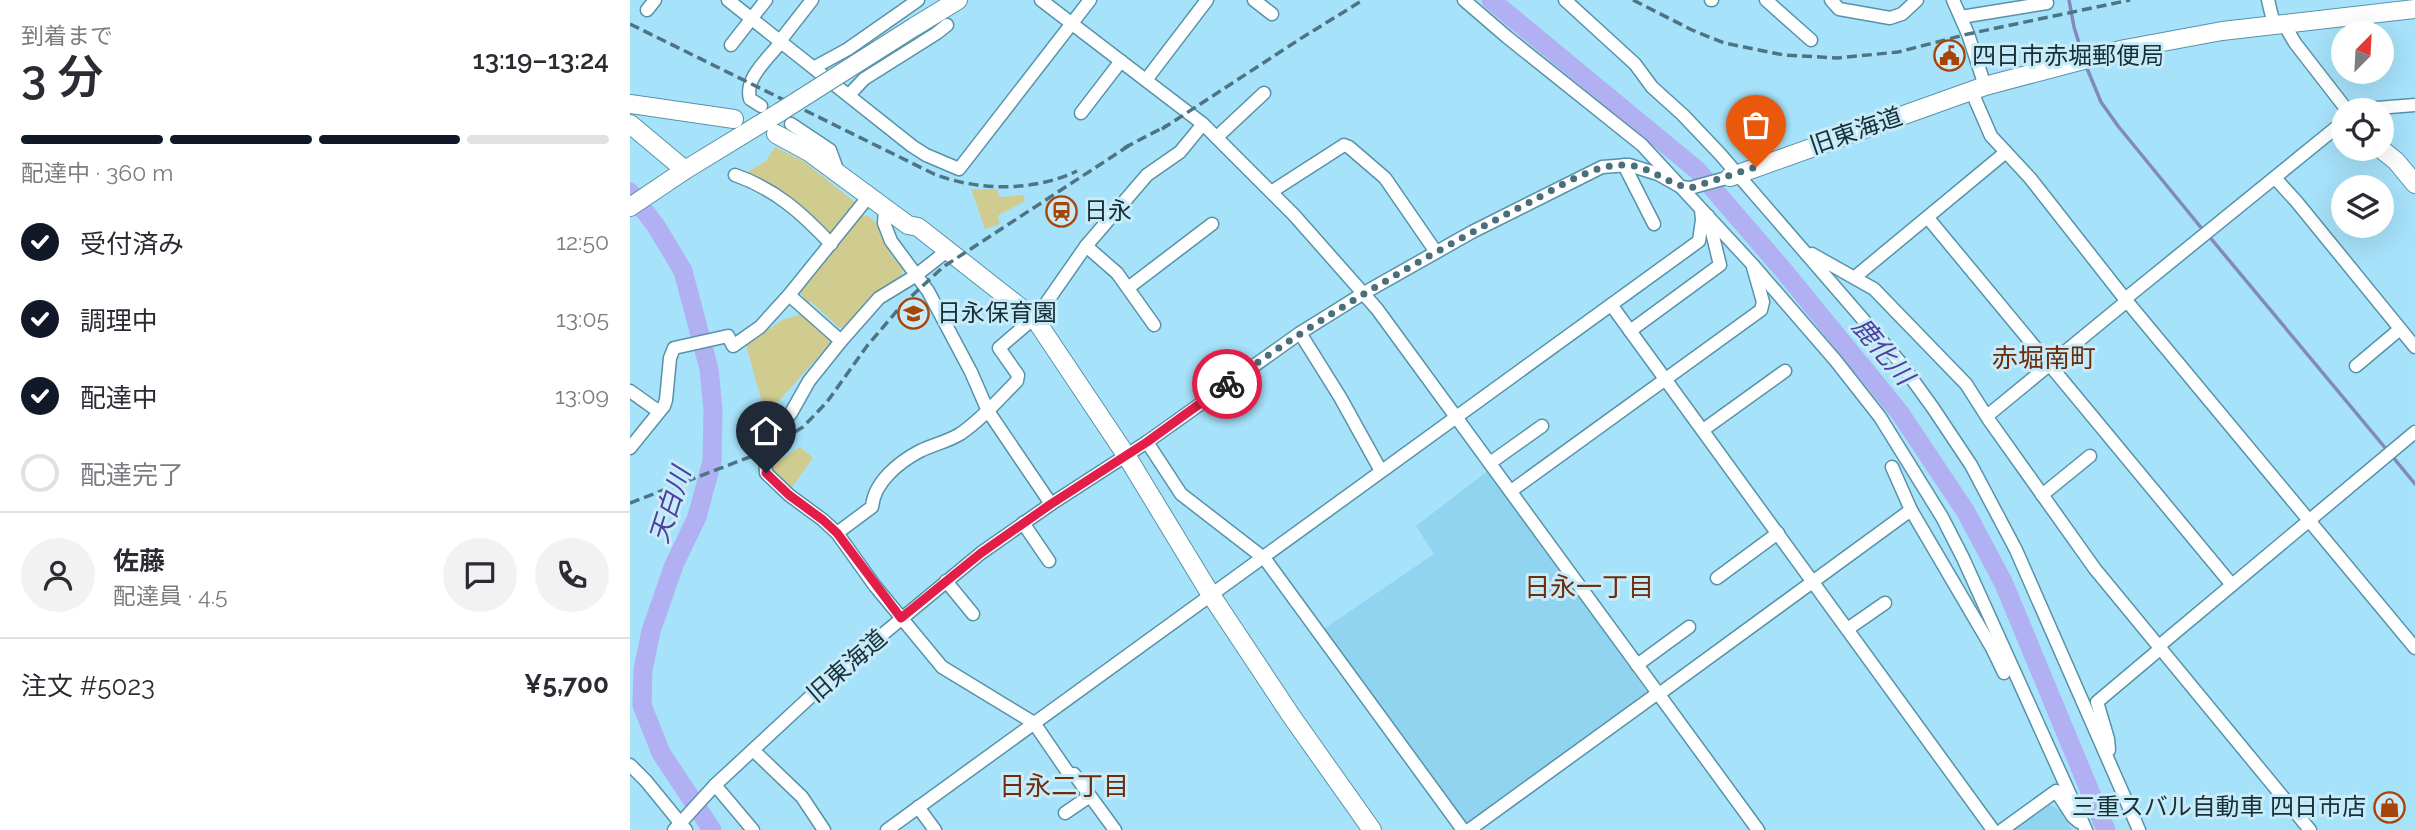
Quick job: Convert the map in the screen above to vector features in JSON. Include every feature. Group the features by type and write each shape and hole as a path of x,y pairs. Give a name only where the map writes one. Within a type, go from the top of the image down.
{"street":[{"path":"728,0 912,146 959,169 1090,0"},
{"path":"731,44 766,0"},
{"path":"761,106 750,99 747,90 753,75 812,0"},
{"path":"815,68 848,49 918,0"},
{"path":"630,207 685,170 786,118 914,27 958,0"},
{"path":"1041,0 1203,124 1364,293 1758,830"},
{"path":"1146,80 1208,0"},
{"path":"1254,0 1272,14"},
{"path":"1464,0 1642,145 1686,187 1704,212 1836,360 1880,417 1942,517 1963,558 2086,828"},
{"path":"1565,0 1635,64 1652,87 1683,115 1733,176 1805,253 1899,361 1971,465 2022,561 2139,830"},
{"path":"1766,0 1811,40"},
{"path":"1840,3 1890,18 1902,14 1917,0"},
{"path":"1952,0 1961,17 1991,136 2415,648"},
{"path":"2268,0 2279,25 2339,98"},
{"path":"1961,17 2047,2"},
{"name":"旧東海道","path":"681,825 714,787 836,673 946,581 1023,523 1147,442 1300,333 1364,293 1436,251 1579,177 1602,167 1624,165 1658,174 1686,187 1733,176 1978,88 2075,61 2159,41 2415,9"},
{"path":"893,17 913,48"},
{"path":"849,95 864,79 947,25"},
{"path":"1081,113 1121,61"},
{"path":"1217,137 1264,93"},
{"path":"630,104 734,119"},
{"path":"2394,107 2415,105"},
{"path":"786,118 830,150 838,172"},
{"path":"630,124 642,137 685,170"},
{"path":"837,533 872,507 873,494 892,471 918,452 944,444 988,411 1018,377 999,348 1034,319 1086,246 1147,175 1180,152 1203,124"},
{"path":"1987,416 2331,132"},
{"path":"776,134 809,152 908,225 918,227 1034,319 1126,455 1211,595 1292,718 1372,830"},
{"path":"1270,192 1344,145 1391,184 1436,251"},
{"path":"1855,277 2006,152"},
{"path":"2394,159 2415,184"},
{"path":"1624,165 1654,224"},
{"path":"735,175 784,199 831,244"},
{"path":"2275,177 2415,348"},
{"path":"630,448 666,400 670,358 674,348 728,337 733,346 751,335 789,295 869,196"},
{"path":"885,208 884,223 891,241 928,291 971,372 988,411 1051,504"},
{"path":"887,830 1699,241 1704,212"},
{"path":"1630,331 1720,265 1704,212"},
{"path":"1928,218 2232,585"},
{"path":"1128,288 1212,224"},
{"path":"1086,246 1117,273 1154,324"},
{"path":"947,251 915,276 879,298 841,341 809,381 791,413 771,437 764,469 789,495 837,533 942,667 1034,723 1069,774 1074,774 1115,830"},
{"path":"1805,253 1813,254 1874,289 1966,384 2095,569 2310,830"},
{"path":"1510,491 1760,310 1763,302 1752,264"},
{"path":"789,295 841,341"},
{"path":"1612,306 1849,628 1993,830"},
{"path":"2356,366 2400,329"},
{"path":"1300,333 1381,471"},
{"path":"1703,430 1785,371"},
{"path":"630,391 658,411"},
{"path":"1490,463 1542,426"},
{"path":"2107,756 2108,739 2097,702 2415,432"},
{"path":"1147,442 1181,495 1262,558 1463,830"},
{"path":"2042,495 2091,456"},
{"path":"1892,467 1911,510 2004,673"},
{"path":"1469,830 1911,510"},
{"path":"1023,523 1049,561"},
{"path":"1717,578 1779,533"},
{"path":"946,581 972,614"},
{"path":"1849,628 1885,603"},
{"path":"1637,664 1689,627"},
{"path":"753,750 802,797 824,830"},
{"path":"630,765 681,825"},
{"path":"714,787 752,830"},
{"path":"2003,830 2056,791 2073,817 2086,828"},
{"path":"1065,813 1090,796"},
{"path":"918,807 935,830"}],"shaded area":[{"path":"775,147 803,161 855,202 855,208 832,235 748,176 749,171 766,161"},
{"path":"971,189 997,189 1000,197 1023,195 1025,201 997,216 1000,224 985,229"},
{"path":"868,215 879,226 891,255 903,268 902,276 866,301 846,327 840,328 810,301 808,303 798,290 862,216"},
{"path":"803,314 833,340 769,412 764,410 746,345 784,319"},
{"path":"800,447 813,458 790,490 770,467"},
{"path":"1489,470 1649,695 1466,828 1321,631 1434,554 1416,526"},
{"path":"2050,805 2062,811 2072,830 2015,830"}],"waterway":[{"name":"鹿化川","path":"1491,0 1697,170 1900,413 1966,512 2004,584 2106,830"},
{"path":"2069,0 2083,56"},
{"path":"2086,66 2101,102 2118,126 2203,230"},
{"name":"天白川","path":"630,192 656,226 683,271 709,369 713,410 712,461 697,517 674,565 651,631 643,670 642,705 661,753 712,830"},
{"path":"2208,235 2387,450"},
{"path":"2392,456 2415,484"}],"railway":[{"path":"1162,129 1363,0"},
{"path":"1633,0 1724,43 1784,55 1838,58 1898,52 1968,34 2130,0"},
{"path":"630,24 951,180 987,186 1024,186 1060,178 1077,171"},
{"path":"1124,148 1168,125"},
{"path":"630,503 760,453 803,427 827,402 867,346 902,305 943,267 1133,143"}],"way so far":[{"path":"1227,384 1364,293 1472,232 1602,167 1620,164 1643,168 1681,187 1690,188 1756,167"}],"place":[{"name":"四日市赤堀郵便局","path":"1949,56"},
{"name":"日永","path":"1061,211"},
{"name":"日永保育園","path":"914,313"},
{"name":"三重スバル自動車 四日市店","path":"2389,807"}],"district":[{"name":"赤堀南町","path":"2044,358"},
{"name":"日永一丁目","path":"1589,587"},
{"name":"日永二丁目","path":"1064,786"}],"route":[{"path":"766,473 837,533 901,618 981,553 1147,442 1227,384"}]}
